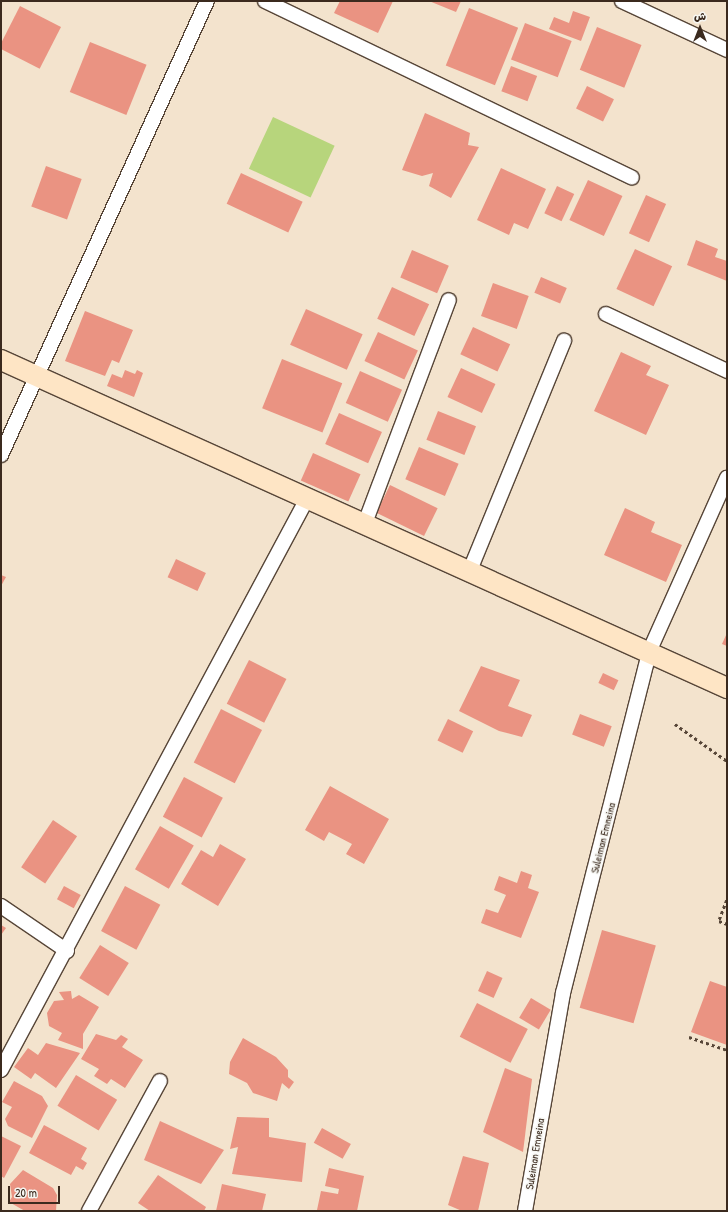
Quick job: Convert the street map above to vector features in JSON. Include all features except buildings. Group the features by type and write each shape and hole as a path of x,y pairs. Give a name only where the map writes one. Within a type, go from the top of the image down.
{"street":[{"path":"1,455 207,1"},
{"path":"266,1 632,178"},
{"path":"622,1 727,50"},
{"path":"365,523 449,300"},
{"path":"606,314 727,371"},
{"path":"470,570 564,340"},
{"path":"1,360 470,570 727,688"},
{"name":"Suleiman Emneina","path":"525,1211 563,993 649,652 727,478"},
{"path":"1,1070 67,951 308,497"},
{"path":"1,906 67,951"},
{"path":"89,1211 160,1081"}],"path":[{"path":"675,724 727,761"},
{"path":"727,900 719,921 727,924"},
{"path":"689,1037 727,1050"}],"green space":[{"path":"273,117 335,146 311,197 249,169"}]}
